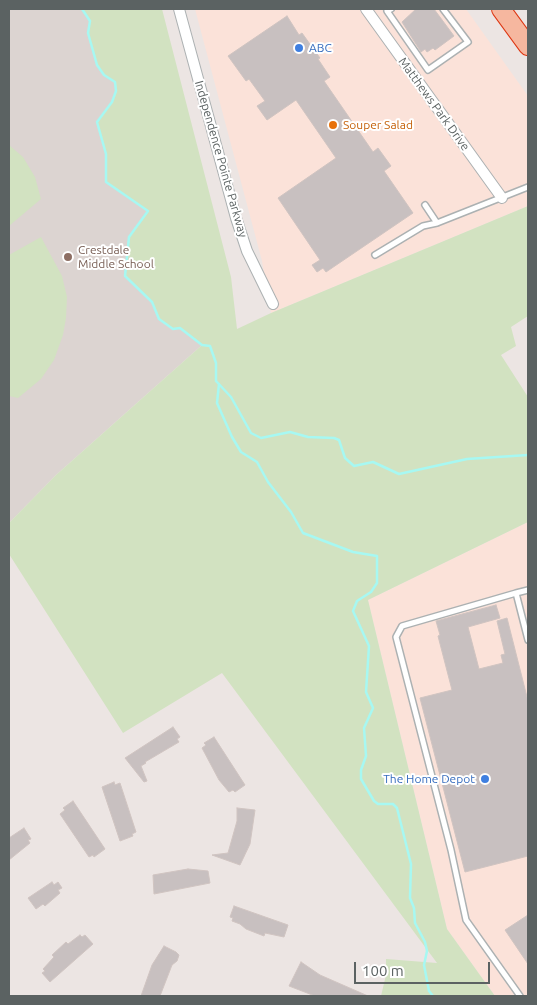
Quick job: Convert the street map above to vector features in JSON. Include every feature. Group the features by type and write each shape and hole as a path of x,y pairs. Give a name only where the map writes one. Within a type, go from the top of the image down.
{"highway":[{"path":"501,9 528,46"}],"street":[{"name":"Independence Pointe Parkway","path":"179,9 236,218 247,250 273,304"},
{"name":"Matthews Park Drive","path":"366,9 502,198"}],"lane":[{"path":"390,9 387,11 428,70 468,42 443,9"},
{"path":"375,255 423,226 437,223 528,187"},
{"path":"425,205 437,223"},
{"path":"520,996 466,920 396,637 402,626 528,590"},
{"path":"516,593 528,640"}],"shaded area":[{"name":"Crestdale Middle School","path":"9,9 82,9 90,21 88,33 104,75 115,82 116,91 112,102 97,122 106,154 106,182 148,211 129,237 125,276 152,302 159,319 180,328 202,345 56,475 9,523"},
{"path":"195,9 466,9 528,96 528,206 271,313 262,261"},
{"path":"528,522 528,996 495,996 447,929 368,600"}],"green space":[{"path":"82,9 162,9 231,277 237,329 271,313 528,206 528,316 511,327 516,346 501,355 528,397 528,522 368,600 447,929 495,996 381,996 386,975 386,959 437,963 222,673 123,733 9,554 9,523 56,475 202,345 180,328 173,329 159,319 152,302 125,276 129,237 148,211 106,182 106,154 97,122 112,102 116,91 115,82 104,75 97,65 88,33 90,21"},
{"path":"9,145 23,157 35,177 41,199 9,226"},
{"path":"41,237 62,276 67,297 66,318 63,335 54,360 41,379 18,398 9,396 9,255"}],"building":[{"path":"416,9 434,9 454,36 435,50 433,48 427,52 425,49 421,52 402,22"},
{"path":"287,16 299,35 302,33 320,58 318,59 330,77 324,81 373,152 378,148 391,166 384,171 413,213 326,272 323,268 317,272 312,265 320,260 278,198 336,158 296,100 267,120 257,106 265,101 249,79 246,81 228,56"},
{"name":"The Home Depot","path":"496,605 500,618 468,627 479,669 503,663 501,655 505,654 497,621 507,618 528,701 528,856 465,872 420,698 452,690 436,621"},
{"path":"173,727 180,737 177,739 179,742 141,766 147,781 144,782 125,758"},
{"path":"214,737 245,785 235,792 233,790 229,792 219,780 202,748 206,745 204,743"},
{"path":"114,782 115,785 120,783 136,832 132,834 133,836 120,841 102,787"},
{"path":"73,801 105,849 94,857 93,855 89,857 60,814 65,810 63,808"},
{"path":"237,808 255,810 250,844 240,865 212,855 228,853 237,821"},
{"path":"24,828 31,839 28,840 30,843 9,860 9,838"},
{"path":"188,869 208,871 210,883 154,894 153,875"},
{"path":"52,882 54,885 58,882 62,888 58,890 60,893 45,906 43,904 36,909 28,898"},
{"path":"234,906 288,925 284,937 265,933 264,936 232,921 233,918 230,917"},
{"path":"528,915 528,964 505,930"},
{"path":"80,935 82,937 85,935 93,944 50,982 42,973 45,971 43,969 54,957 52,955 66,942 68,944"},
{"path":"164,946 179,955 177,961 172,965 160,996 141,996 152,965"},
{"path":"301,962 320,975 368,996 315,996 289,986"}],"waterway":[{"path":"82,9 90,21 88,33 97,65 104,75 115,82 116,91 112,102 97,122 106,154 106,182 148,211 129,237 125,276 152,302 159,319 173,329 180,328 202,345 210,346 216,363 216,381 231,397 251,433 261,438 290,432 308,437 334,438 339,440 345,458 354,466 373,462 399,474 467,459 528,455"},
{"path":"219,384 217,403 232,437 241,452 257,462 268,482 291,512 303,533 353,552 377,556 377,583 371,592 357,601 353,611 369,646 366,692 373,708 364,728 366,756 361,770 361,779 374,801 378,804 393,804 397,808 411,864 410,898 414,908 415,923 425,942 427,951 424,965 429,991 433,996"}],"place":[{"name":"ABC","path":"299,48"},
{"name":"Souper Salad","path":"333,125"},
{"name":"Crestdale Middle School","path":"68,257"},
{"name":"The Home Depot","path":"485,779"}]}
